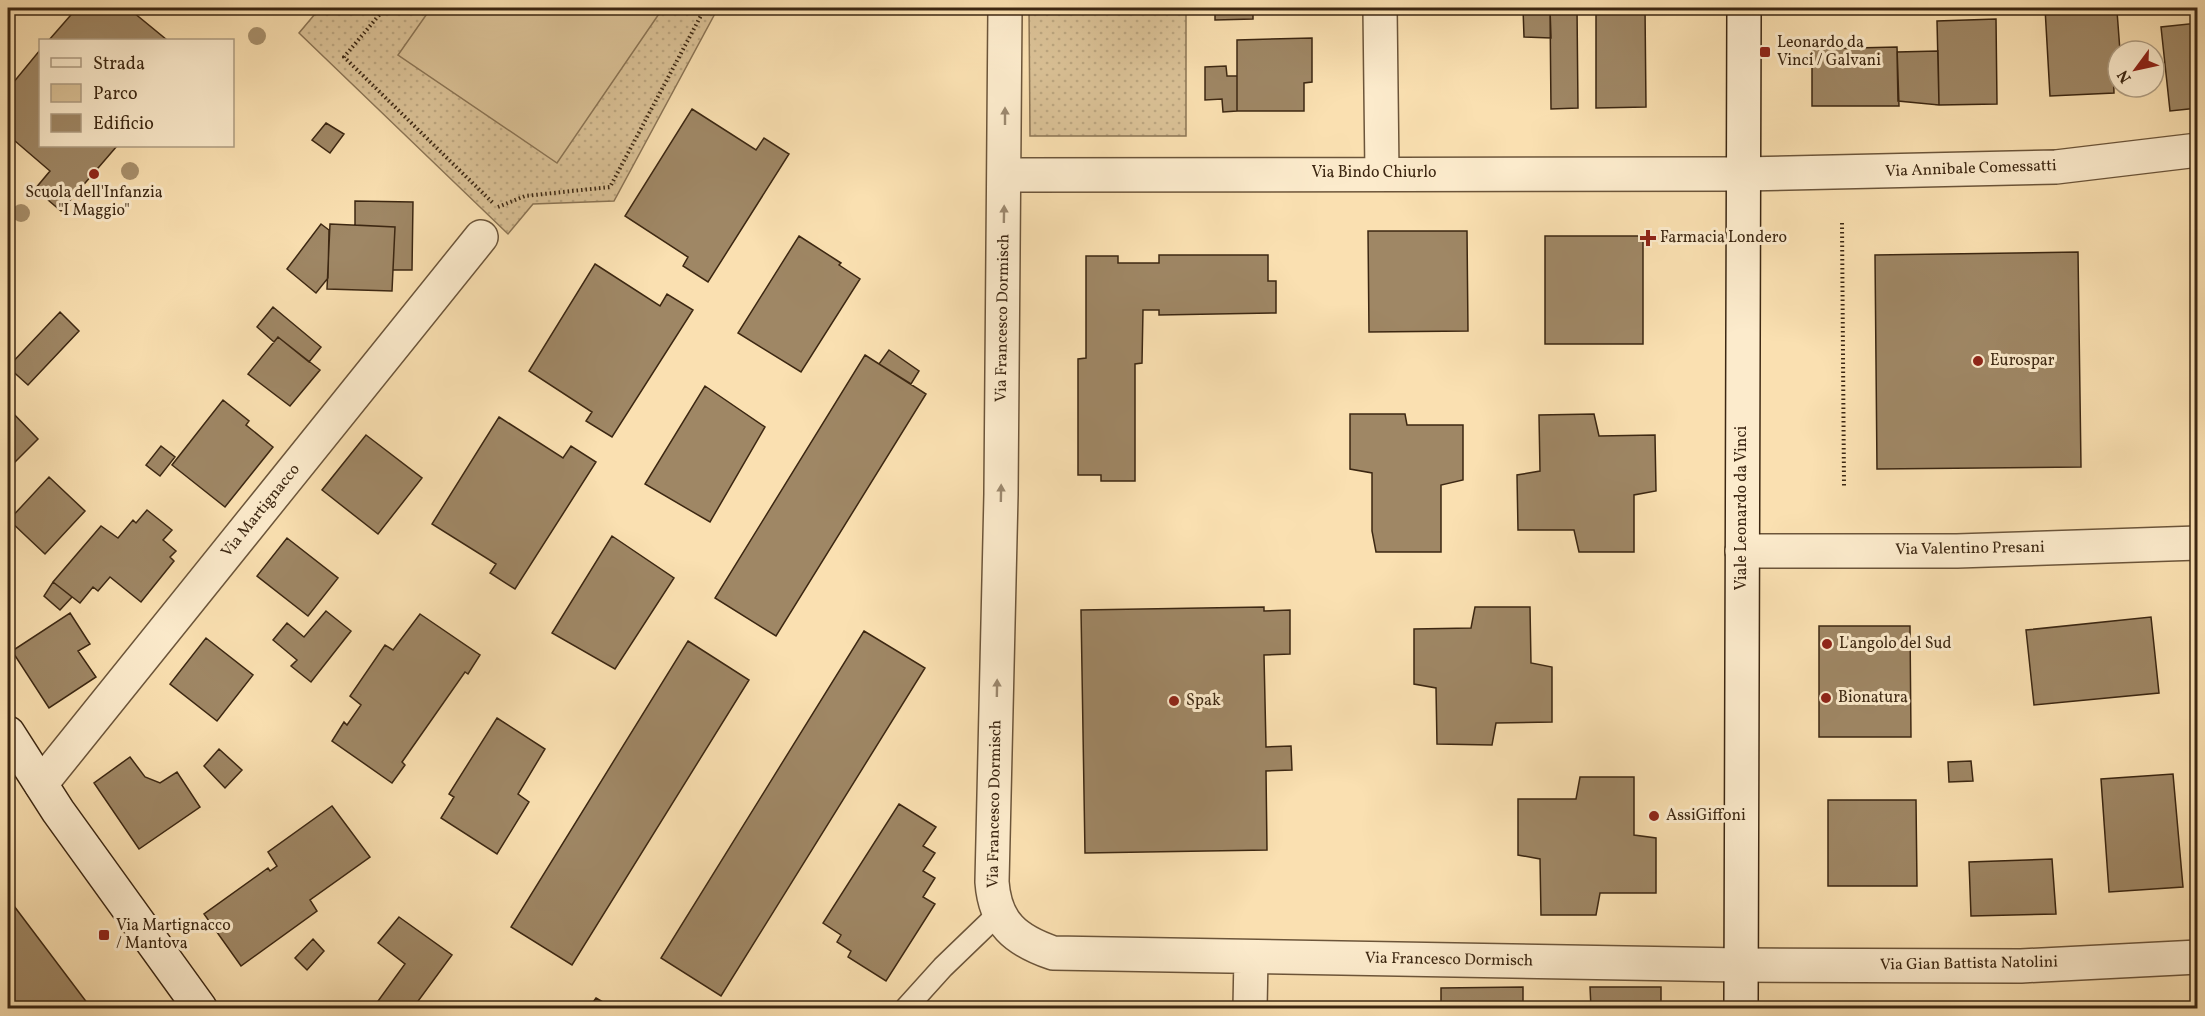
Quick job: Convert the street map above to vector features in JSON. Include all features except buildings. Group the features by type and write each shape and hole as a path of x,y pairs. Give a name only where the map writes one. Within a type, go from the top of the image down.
{"street":[{"name":"Via Francesco Dormisch","path":"1005,8 1005,175 992,882 998,914 1016,935 1034,946 1053,953 1741,965"},
{"path":"1380,8 1382,172"},
{"name":"Viale Leonardo da Vinci","path":"1741,1008 1744,8"},
{"name":"Via Annibale Comessatti","path":"1743,174 2056,167 2198,150"},
{"name":"Via Bindo Chiurlo","path":"1005,175 1382,172 1743,174"},
{"name":"Via Martignacco","path":"40,784 481,237"},
{"name":"Via Valentino Presani","path":"1742,552 1957,551 2198,543"},
{"path":"8,733 40,784 200,1008"},
{"path":"1250,1008 1251,957"},
{"name":"Via Gian Battista Natolini","path":"1741,965 2021,966 2198,957"}],"lane":[{"path":"906,1008 936,974 998,914"}],"path":[{"path":"385,8 344,57 497,208"},
{"path":"481,237 493,221 497,208 525,196 610,187 705,8"},
{"path":"1842,223 1844,486"}],"green space":[{"path":"320,8 718,8 614,201 533,204 508,234 299,33"},
{"path":"431,8 663,8 557,163 398,55"},
{"path":"1029,8 1186,8 1186,136 1030,136"}],"place":[{"name":"Leonardo da Vinci / Galvani","path":"1765,52"},
{"name":"Scuola dell'Infanzia \"I Maggio\"","path":"94,174"},
{"name":"Farmacia Londero","path":"1648,238"},
{"name":"Eurospar","path":"1978,361"},
{"name":"L'angolo del Sud","path":"1827,644"},
{"name":"Bionatura","path":"1826,698"},
{"name":"Spak","path":"1174,701"},
{"name":"AssiGiffoni","path":"1654,816"},
{"name":"Via Martignacco / Mantova","path":"104,935"}]}
